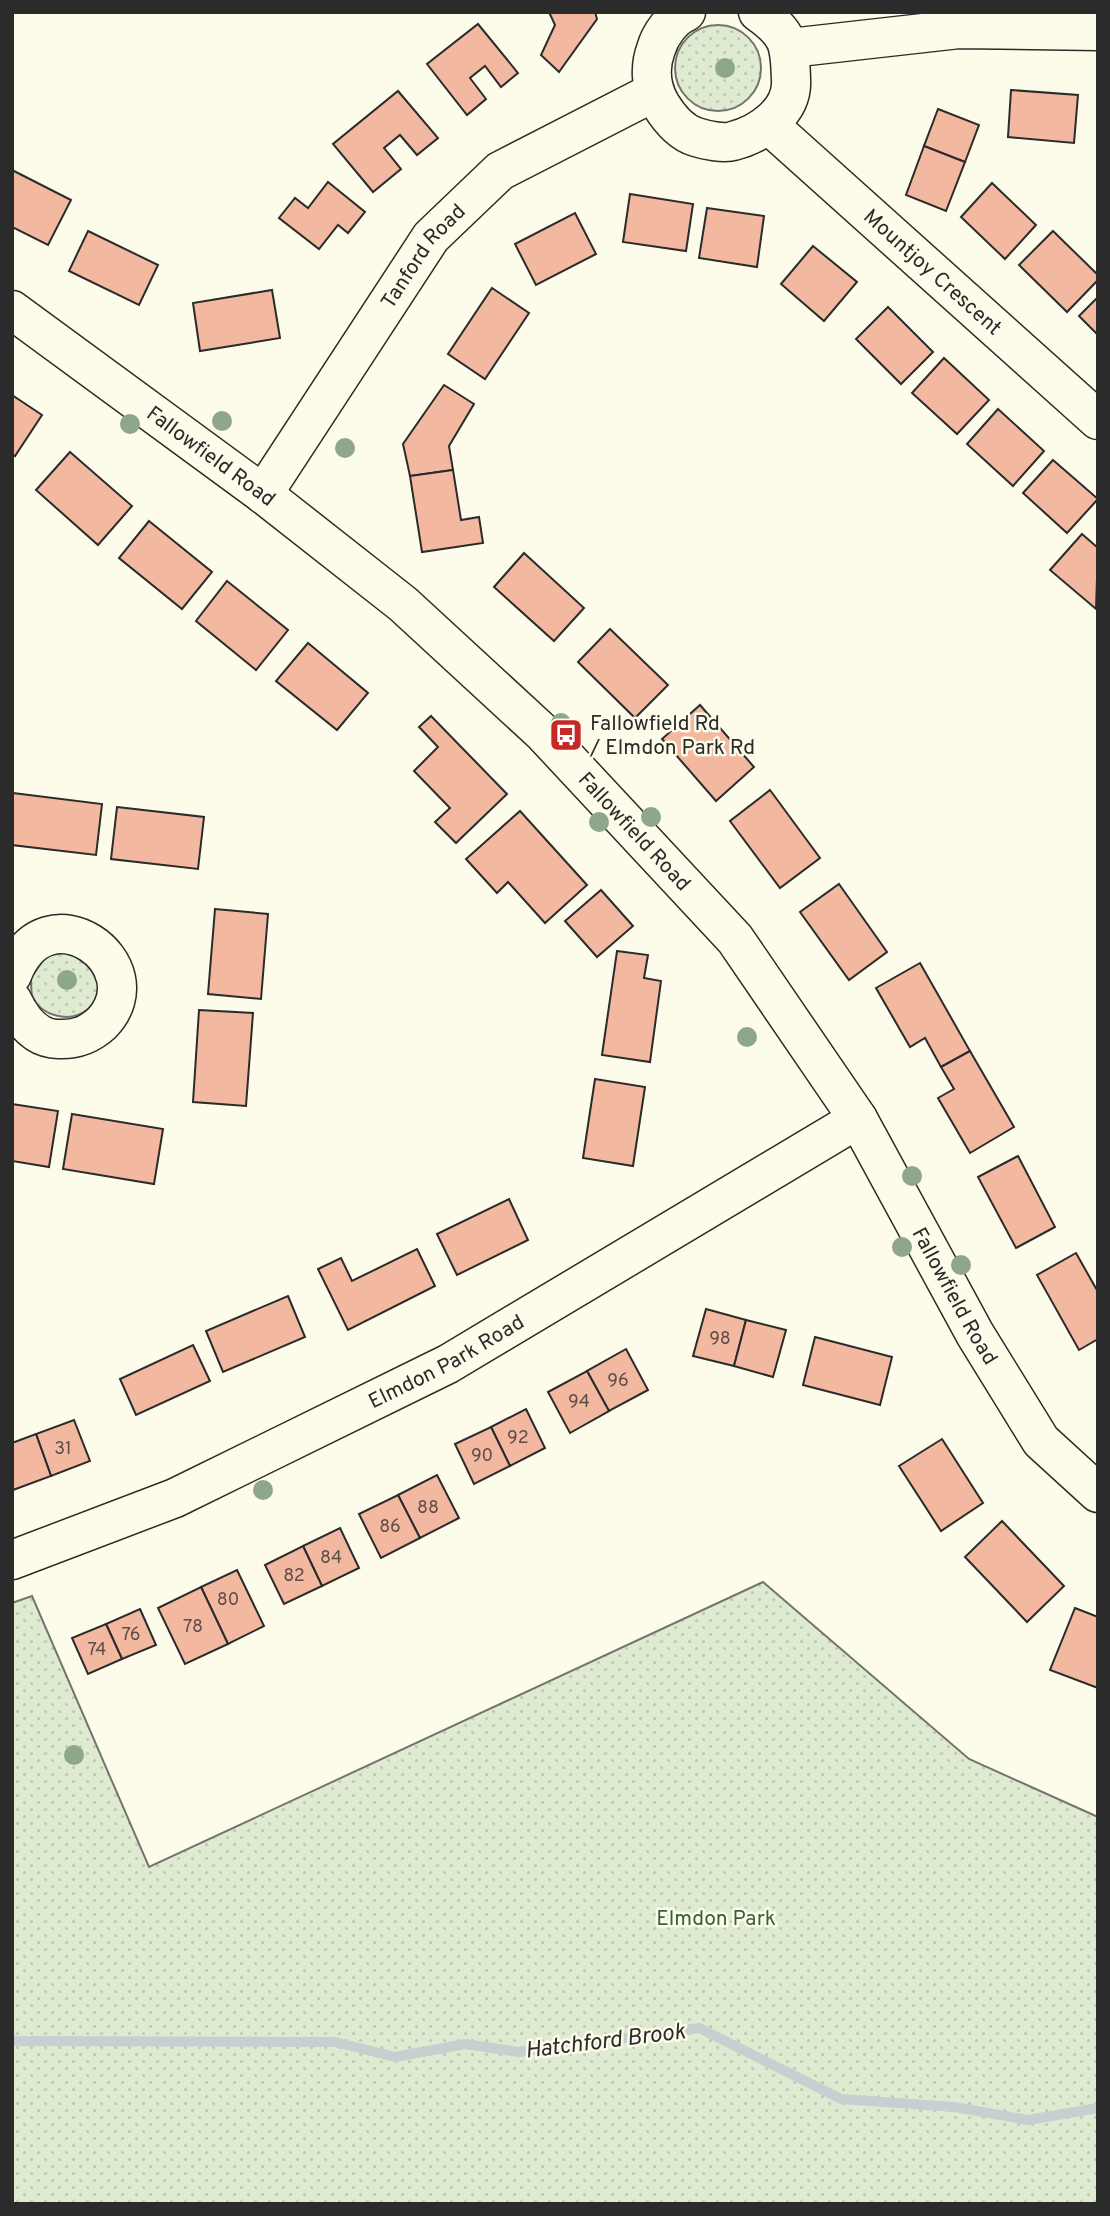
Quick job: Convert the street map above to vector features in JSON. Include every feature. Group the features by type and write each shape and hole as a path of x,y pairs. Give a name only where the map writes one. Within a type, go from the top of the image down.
{"street":[{"path":"681,13 659,38 652,61 654,92 671,121 694,137 730,142 769,125 785,106 792,86 790,48 777,25 758,12"},
{"path":"790,48 959,29 1098,31"},
{"name":"Tanford Road","path":"263,494 431,237 500,171 654,92"},
{"name":"Mountjoy Crescent","path":"769,125 1098,420"},
{"name":"Fallowfield Road","path":"12,310 263,494 403,604 543,733 735,939 858,1119 975,1334 1041,1441 1098,1493"},
{"path":"12,975 19,958 33,943 52,934 73,934 92,942 107,956 116,975 116,996 108,1016 94,1031 75,1039 54,1040 35,1032 20,1018 12,1000"},
{"name":"Elmdon Park Road","path":"12,1560 175,1498 448,1364 858,1119"}],"green space":[{"path":"710,25 726,25 749,37 758,51 761,68 758,85 749,99 726,111 710,111 694,104 682,92 675,76 675,60 682,44 694,32"},
{"path":"49,952 82,952 100,979 97,995 88,1009 81,1014 64,1017 48,1013 32,995 31,978"},
{"name":"Elmdon Park","path":"763,1582 969,1759 1098,1817 1098,2204 12,2204 12,1603 32,1596 149,1867"}],"building":[{"path":"549,12 595,12 597,19 559,72 541,55 555,25"},
{"path":"478,24 518,73 501,87 485,66 470,78 486,99 467,115 427,64"},
{"path":"1011,90 1078,95 1074,143 1008,137"},
{"path":"398,91 438,138 417,155 400,135 384,148 401,169 373,192 333,144"},
{"path":"938,109 979,125 965,162 924,146"},
{"path":"924,146 965,162 946,211 906,195"},
{"path":"12,170 71,200 48,245 12,227"},
{"path":"328,182 365,212 348,233 338,225 319,249 279,218 295,198 308,208"},
{"path":"992,183 1036,225 1005,259 961,217"},
{"path":"630,194 693,204 686,251 623,242"},
{"path":"707,208 764,216 757,267 699,258"},
{"path":"575,213 596,254 536,285 515,244"},
{"path":"88,231 158,265 139,305 69,271"},
{"path":"1053,231 1098,275 1098,280 1067,312 1019,265"},
{"path":"813,246 857,282 824,321 781,284"},
{"path":"492,288 529,313 485,379 448,354"},
{"path":"272,290 280,338 200,351 193,303"},
{"path":"1098,297 1098,335 1079,316"},
{"path":"888,307 933,352 901,384 856,339"},
{"path":"944,358 989,400 957,434 912,393"},
{"path":"444,385 474,404 449,446 453,470 410,476 403,444"},
{"path":"12,395 42,415 15,456 12,454"},
{"path":"998,409 1044,451 1013,486 967,444"},
{"path":"70,452 132,506 98,545 36,490"},
{"path":"1053,460 1098,499 1067,533 1023,493"},
{"path":"453,470 461,520 479,517 483,543 422,552 410,476"},
{"path":"149,521 212,572 182,609 119,558"},
{"path":"1082,534 1098,548 1096,609 1050,570"},
{"path":"524,553 584,608 554,641 494,587"},
{"path":"227,581 288,630 256,670 196,621"},
{"path":"610,629 668,685 635,718 578,662"},
{"path":"308,643 368,693 337,730 276,681"},
{"path":"700,705 754,767 716,801 662,739"},
{"path":"431,716 507,794 456,843 435,822 450,808 414,771 438,747 419,727"},
{"path":"770,790 820,858 780,888 730,821"},
{"path":"13,793 102,804 96,855 12,845"},
{"path":"117,807 204,817 198,869 111,859"},
{"path":"520,811 587,885 545,923 508,882 497,893 466,859"},
{"path":"839,884 887,952 849,980 800,912"},
{"path":"601,890 633,926 597,957 565,921"},
{"path":"215,909 268,914 261,999 208,994"},
{"path":"617,951 648,955 644,978 661,981 650,1062 602,1055"},
{"path":"920,963 970,1051 941,1067 925,1038 910,1047 876,988"},
{"path":"199,1010 253,1013 246,1106 193,1102"},
{"path":"970,1051 1014,1127 970,1153 938,1098 954,1089 941,1067"},
{"path":"595,1079 645,1087 633,1166 583,1158"},
{"path":"12,1104 58,1111 49,1167 12,1161"},
{"path":"72,1114 163,1129 154,1184 63,1169"},
{"path":"1018,1156 1055,1227 1016,1248 978,1177"},
{"path":"509,1199 528,1240 457,1275 437,1234"},
{"path":"417,1249 435,1286 348,1330 318,1269 341,1258 352,1281"},
{"path":"1076,1253 1098,1292 1098,1339 1079,1350 1037,1275"},
{"path":"288,1296 305,1337 223,1372 206,1331"},
{"path":"706,1309 746,1320 734,1366 693,1356"},
{"path":"746,1320 786,1330 773,1377 734,1366"},
{"path":"815,1337 892,1357 880,1405 803,1385"},
{"path":"193,1345 210,1381 136,1415 120,1379"},
{"path":"626,1349 648,1390 609,1411 587,1371"},
{"path":"587,1371 609,1411 570,1433 548,1392"},
{"path":"526,1409 545,1448 510,1466 491,1427"},
{"path":"74,1420 90,1461 51,1476 36,1434"},
{"path":"491,1427 510,1466 474,1484 455,1444"},
{"path":"36,1434 51,1476 13,1490 12,1443"},
{"path":"942,1439 983,1503 941,1531 899,1466"},
{"path":"437,1475 459,1518 420,1538 398,1495"},
{"path":"398,1495 420,1538 381,1558 359,1514"},
{"path":"1002,1521 1064,1586 1027,1622 965,1557"},
{"path":"340,1528 359,1568 322,1586 303,1546"},
{"path":"303,1546 322,1586 284,1604 265,1565"},
{"path":"237,1570 264,1626 228,1644 201,1587"},
{"path":"201,1587 228,1644 185,1664 158,1608"},
{"path":"1075,1608 1098,1617 1098,1688 1050,1670"},
{"path":"140,1609 156,1645 122,1659 106,1624"},
{"path":"106,1624 122,1659 88,1674 72,1638"}],"waterway":[{"name":"Hatchford Brook","path":"12,2041 335,2042 395,2057 465,2044 519,2052 699,2028 841,2099 954,2107 1028,2120 1098,2108"}],"place":[{"name":"Fallowfield Rd / Elmdon Park Rd","path":"566,735"}]}
